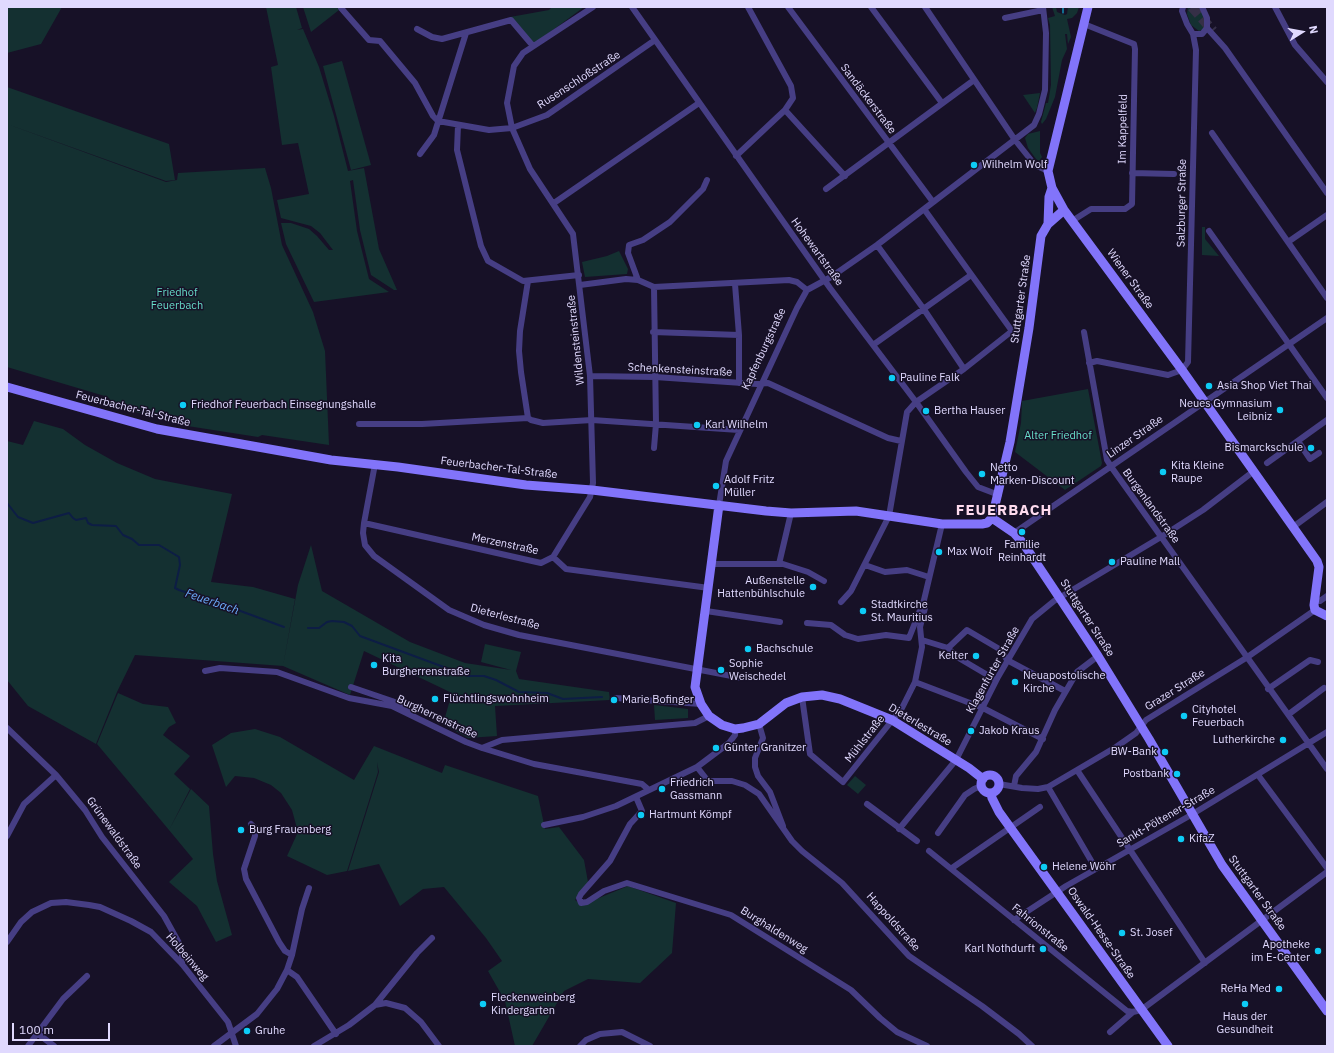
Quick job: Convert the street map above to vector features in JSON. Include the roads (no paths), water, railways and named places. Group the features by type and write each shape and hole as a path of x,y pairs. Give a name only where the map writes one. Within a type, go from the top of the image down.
{"main road":[{"path":"1048,170 1088,7"},
{"name":"Wiener Straße","path":"1048,170 1052,188 1064,210 1182,370 1322,567 1314,600"},
{"path":"1048,224 1049,197 1052,188"},
{"name":"Stuttgarter Straße","path":"1064,210 1048,224 1041,236 1018,402 999,495 992,518 1014,534 1023,543 1098,656 1222,865 1327,1010"},
{"name":"Feuerbacher-Tal-Straße","path":"7,387 169,432 331,460 375,464 526,485 592,490 791,513 856,511 942,524 982,524 987,523 992,518"},
{"name":"Kapfenburgstraße","path":"709,716 701,704 695,686 713,564 719,505"},
{"path":"1314,600 1315,610 1327,616"},
{"name":"Dieterlestraße","path":"759,724 786,703 802,697 822,695 840,699 892,720 956,760"},
{"path":"709,716 722,725 735,728 759,724"},
{"name":"Oswald-Hesse-Straße","path":"956,760 982,783 986,792 991,793 994,804 1057,892 1137,1011 1168,1046"},
{"name":"Oswald-Hesse-Straße","path":"982,783 988,776 994,776 999,784"},
{"path":"991,793 996,791 999,784"}],"street":[{"name":"Wildensteinstraße","path":"553,557 581,513 592,490 592,420 590,376 573,234 554,203 530,169 512,128 507,103 514,66 523,53 593,7"},
{"name":"Hohewartstraße","path":"632,7 824,280 916,402 966,472 978,486 999,495"},
{"path":"736,156 785,110 793,98 790,86 748,7"},
{"name":"Sandäckerstraße","path":"788,7 933,202"},
{"path":"871,7 942,103"},
{"path":"925,7 1015,140 1035,165 1048,170"},
{"name":"Salzburger Straße","path":"1182,370 1188,362 1189,354 1196,50 1193,34 1182,11 1183,7"},
{"path":"1193,34 1202,34 1207,28 1207,18 1202,7"},
{"path":"1275,7 1294,45 1327,82"},
{"path":"341,8 369,40 380,41 415,83 433,116 438,121"},
{"path":"580,285 626,279 638,280 654,287 789,280 797,282 807,290 824,280 877,245 1034,125 1038,119 1045,90 1046,33 1043,8 1005,18"},
{"path":"417,29 432,37 442,39 511,20 533,46"},
{"name":"Im Kappelfeld","path":"1072,221 1091,209 1125,209 1130,207 1132,204 1136,49 1134,44 1084,24"},
{"path":"1207,28 1225,48 1327,193"},
{"path":"420,154 434,135 466,33"},
{"name":"Rusenschloßstraße","path":"438,121 489,130 512,128 547,114 655,40"},
{"path":"826,189 974,80"},
{"path":"554,203 699,103"},
{"path":"785,110 845,176"},
{"path":"458,124 457,150 483,252 491,264 518,280 528,281 579,275"},
{"path":"1212,133 1327,298"},
{"path":"1132,173 1174,174"},
{"path":"638,280 628,253 630,245 643,240 670,222 703,189 707,180"},
{"path":"841,602 851,591 889,516 907,412 916,402 964,369 1012,331 924,209"},
{"path":"1288,242 1327,215"},
{"path":"1209,231 1289,342 1327,398"},
{"path":"877,245 923,308 964,369"},
{"path":"873,345 971,275"},
{"path":"528,281 520,331 519,351 528,418"},
{"path":"735,284 739,335 740,384"},
{"path":"654,287 653,332 656,424 654,448"},
{"name":"Kapfenburgstraße","path":"719,505 724,467 739,430 807,290"},
{"name":"Linzer Straße","path":"1014,534 1289,342 1327,318"},
{"path":"653,332 739,335"},
{"name":"Burgenlandstraße","path":"1084,332 1088,363 1107,460 1268,689 1289,714 1327,769"},
{"path":"1088,363 1097,361 1168,375 1182,370"},
{"name":"Schenkensteinstraße","path":"590,376 654,377 740,384 768,383 888,438 901,441"},
{"path":"359,424 422,424 528,418 534,422 543,423 592,420 739,430"},
{"path":"1267,463 1327,420"},
{"path":"1298,441 1310,459 1319,453"},
{"name":"Dieterlestraße","path":"375,464 364,523 363,533 365,545 374,556 434,600 463,617 519,634 742,678"},
{"name":"Klagenfurter Straße","path":"899,829 956,760 996,680 1032,619 1059,597 1161,537 1203,510 1254,472"},
{"path":"1293,526 1327,502"},
{"path":"779,564 791,513"},
{"name":"Merzenstraße","path":"364,523 538,562 544,562 553,557 566,569 709,588"},
{"name":"Mühlstraße","path":"802,697 810,754 843,782 907,700 914,682 922,640 920,627 925,608 924,600 942,524"},
{"path":"713,564 779,564 801,569 824,581"},
{"path":"865,565 885,572 910,570 929,577"},
{"path":"1314,600 1320,601 1327,596"},
{"path":"807,623 831,625 845,635 858,639 886,635 909,638 924,600"},
{"name":"Grazer Straße","path":"999,784 1038,789 1048,787 1116,747 1136,733 1146,720 1246,658 1315,610"},
{"path":"706,612 780,622"},
{"path":"948,648 967,630 1001,650 1007,660 1065,691"},
{"path":"922,640 948,648 957,657 996,680"},
{"path":"1014,786 1016,776 1036,752 1043,739 1050,720 1065,691 1080,669 1098,656"},
{"path":"1268,689 1310,660 1318,662"},
{"name":"Burgherrenstraße","path":"205,672 220,668 277,672 349,698 392,706 466,742 482,748 502,740 696,723 709,716"},
{"path":"914,682 982,708 1043,739"},
{"path":"351,687 404,706 408,713"},
{"path":"1289,714 1324,688"},
{"path":"616,698 701,704"},
{"name":"Happoldstraße","path":"759,724 763,738 755,758 755,767 758,776 770,792 784,832"},
{"path":"544,824 599,812 649,790 697,766 729,743 735,735 735,728"},
{"name":"Grünewaldstraße","path":"8,730 56,775 85,810 102,837 164,916 179,942 182,953 182,964"},
{"name":"Sankt-Pöltener-Straße","path":"1014,920 1057,892 1191,815 1327,732"},
{"path":"482,748 534,764 642,784 649,790"},
{"name":"Happoldstraße","path":"697,766 708,781 732,781 754,789 763,799 784,832 802,852 842,883 909,956 982,1006 1032,1046"},
{"path":"1077,770 1205,963"},
{"path":"7,836 24,804 56,775"},
{"path":"1258,775 1327,868"},
{"path":"938,833 965,795 982,783"},
{"path":"1048,787 1096,869"},
{"name":"Burghaldenweg","path":"636,796 642,811 630,824 610,861 579,898 581,903 584,903 613,887 631,883 665,896 706,906 731,915 851,990 897,1032 927,1046"},
{"path":"867,804 899,829 917,840"},
{"path":"952,868 1040,807"},
{"path":"251,824 255,828 255,836 244,869 246,879 279,942 285,951 292,955"},
{"name":"Fahrionstraße","path":"929,851 952,868 1127,1011 1137,1011"},
{"path":"1110,1032 1327,872"},
{"path":"214,1046 257,1014 277,989 288,970 302,909 309,888"},
{"name":"Holbeinweg","path":"7,942 21,922 40,907 51,903 66,902 100,907 150,932 182,964 228,1022 236,1046"},
{"path":"314,1046 336,1034 375,1005 417,952 432,938"},
{"path":"288,970 297,977 336,1034"},
{"path":"28,1046 63,999 88,976"},
{"path":"375,1005 386,1003 406,1008 421,1022 439,1046"},
{"path":"580,1046 586,1040 613,1032 622,1032 632,1035 650,1046"},
{"path":"37,1033 54,1046"}],"waterway":[{"name":"Feuerbach","path":"7,503 18,517 33,523 69,513 76,520 86,518 88,523 92,525 116,526 123,535 132,539 139,545 159,545 179,557 180,565 175,588 284,627"},
{"name":"Feuerbach","path":"308,628 319,628 327,622 332,621 344,622 352,626 360,636 468,676 484,676 496,680 519,692 547,693 563,699 602,697"}],"tunnel":[{"path":"1192,7 1213,31"}],"tram line":[{"path":"1063,7 1063,13"}],"place":[{"name":"Wilhelm Wolf","path":"974,165"},
{"name":"Pauline Falk","path":"892,378"},
{"name":"Asia Shop Viet Thai","path":"1209,386"},
{"name":"Friedhof Feuerbach Einsegnungshalle","path":"183,405"},
{"name":"Neues Gymnasium Leibniz","path":"1280,410"},
{"name":"Bertha Hauser","path":"926,411"},
{"name":"Karl Wilhelm","path":"697,425"},
{"name":"Bismarckschule","path":"1311,448"},
{"name":"Kita Kleine Raupe","path":"1163,472"},
{"name":"Netto Marken-Discount","path":"982,474"},
{"name":"Adolf Fritz Müller","path":"716,486"},
{"name":"Familie Reinhardt","path":"1022,532"},
{"name":"Max Wolf","path":"939,552"},
{"name":"Pauline Mall","path":"1112,562"},
{"name":"Außenstelle Hattenbühlschule","path":"813,587"},
{"name":"Stadtkirche St. Mauritius","path":"863,611"},
{"name":"Bachschule","path":"748,649"},
{"name":"Kelter","path":"976,656"},
{"name":"Kita Burgherrenstraße","path":"374,665"},
{"name":"Sophie Weischedel","path":"721,670"},
{"name":"Neuapostolische Kirche","path":"1015,682"},
{"name":"Flüchtlingswohnheim","path":"435,699"},
{"name":"Marie Bofinger","path":"614,700"},
{"name":"Cityhotel Feuerbach","path":"1184,716"},
{"name":"Jakob Kraus","path":"971,731"},
{"name":"Lutherkirche","path":"1283,740"},
{"name":"Günter Granitzer","path":"716,748"},
{"name":"BW-Bank","path":"1165,752"},
{"name":"Postbank","path":"1177,774"},
{"name":"Friedrich Gassmann","path":"662,789"},
{"name":"Hartmunt Kömpf","path":"641,815"},
{"name":"Burg Frauenberg","path":"241,830"},
{"name":"KifaZ","path":"1181,839"},
{"name":"Helene Wöhr","path":"1044,867"},
{"name":"St. Josef","path":"1122,933"},
{"name":"Karl Nothdurft","path":"1043,949"},
{"name":"Apotheke im E-Center","path":"1318,951"},
{"name":"ReHa Med","path":"1279,989"},
{"name":"Fleckenweinberg Kindergarten","path":"483,1004"},
{"name":"Haus der Gesundheit","path":"1245,1004"},
{"name":"Gruhe","path":"247,1031"}],"district":[{"name":"FEUERBACH","path":"1004,511"}],"park label":[{"name":"Friedhof Feuerbach","path":"177,299"},
{"name":"Alter Friedhof","path":"1058,436"}]}
